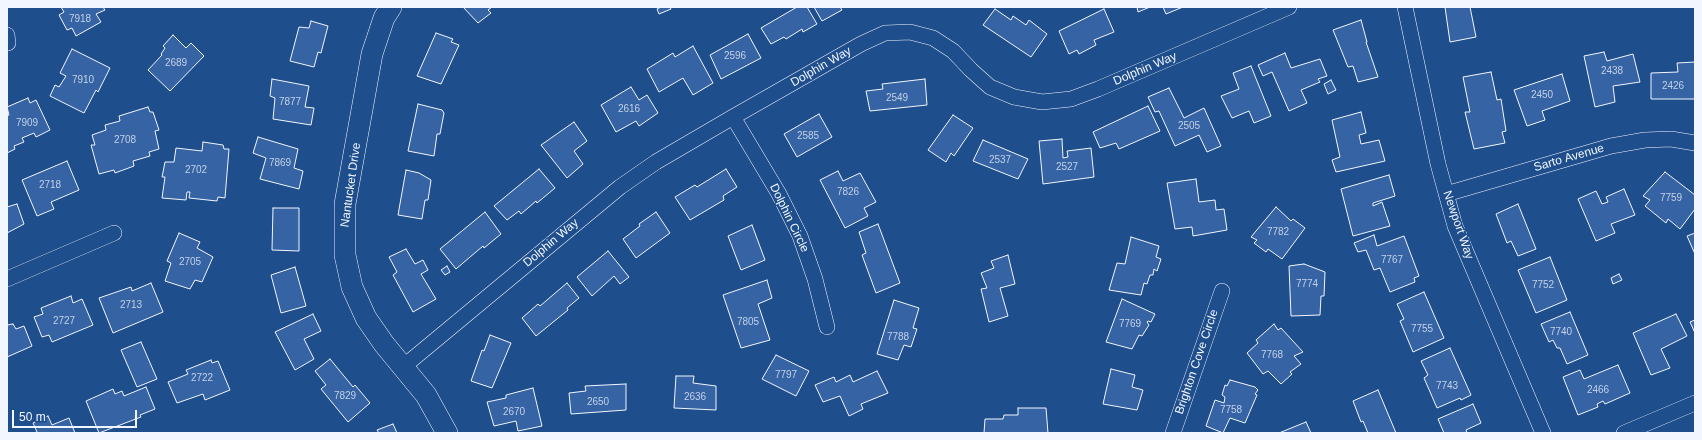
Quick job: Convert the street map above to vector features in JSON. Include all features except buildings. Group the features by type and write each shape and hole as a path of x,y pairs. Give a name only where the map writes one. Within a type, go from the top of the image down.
{"street":[{"name":"Nantucket Drive","path":"391,7 384,18 372,54 345,204 345,255 352,287 366,318 384,344 426,394 448,433"},
{"name":"Dolphin Way","path":"403,367 620,187 656,162 861,44 885,33 910,32 933,38 953,52 970,70 990,86 1014,97 1042,102 1071,99 1098,89 1289,7"},
{"name":"Newport Way","path":"1406,7 1438,164 1455,226 1543,433"},
{"name":"Dolphin Circle","path":"733,117 779,194 800,236 815,279 827,327"},
{"name":"Sarto Avenue","path":"1446,194 1610,146 1646,140 1671,139 1695,143"},
{"path":"7,279 114,233"},
{"name":"Brighton Cove Circle","path":"1173,433 1222,291"},
{"path":"1624,433 1695,403"}]}
